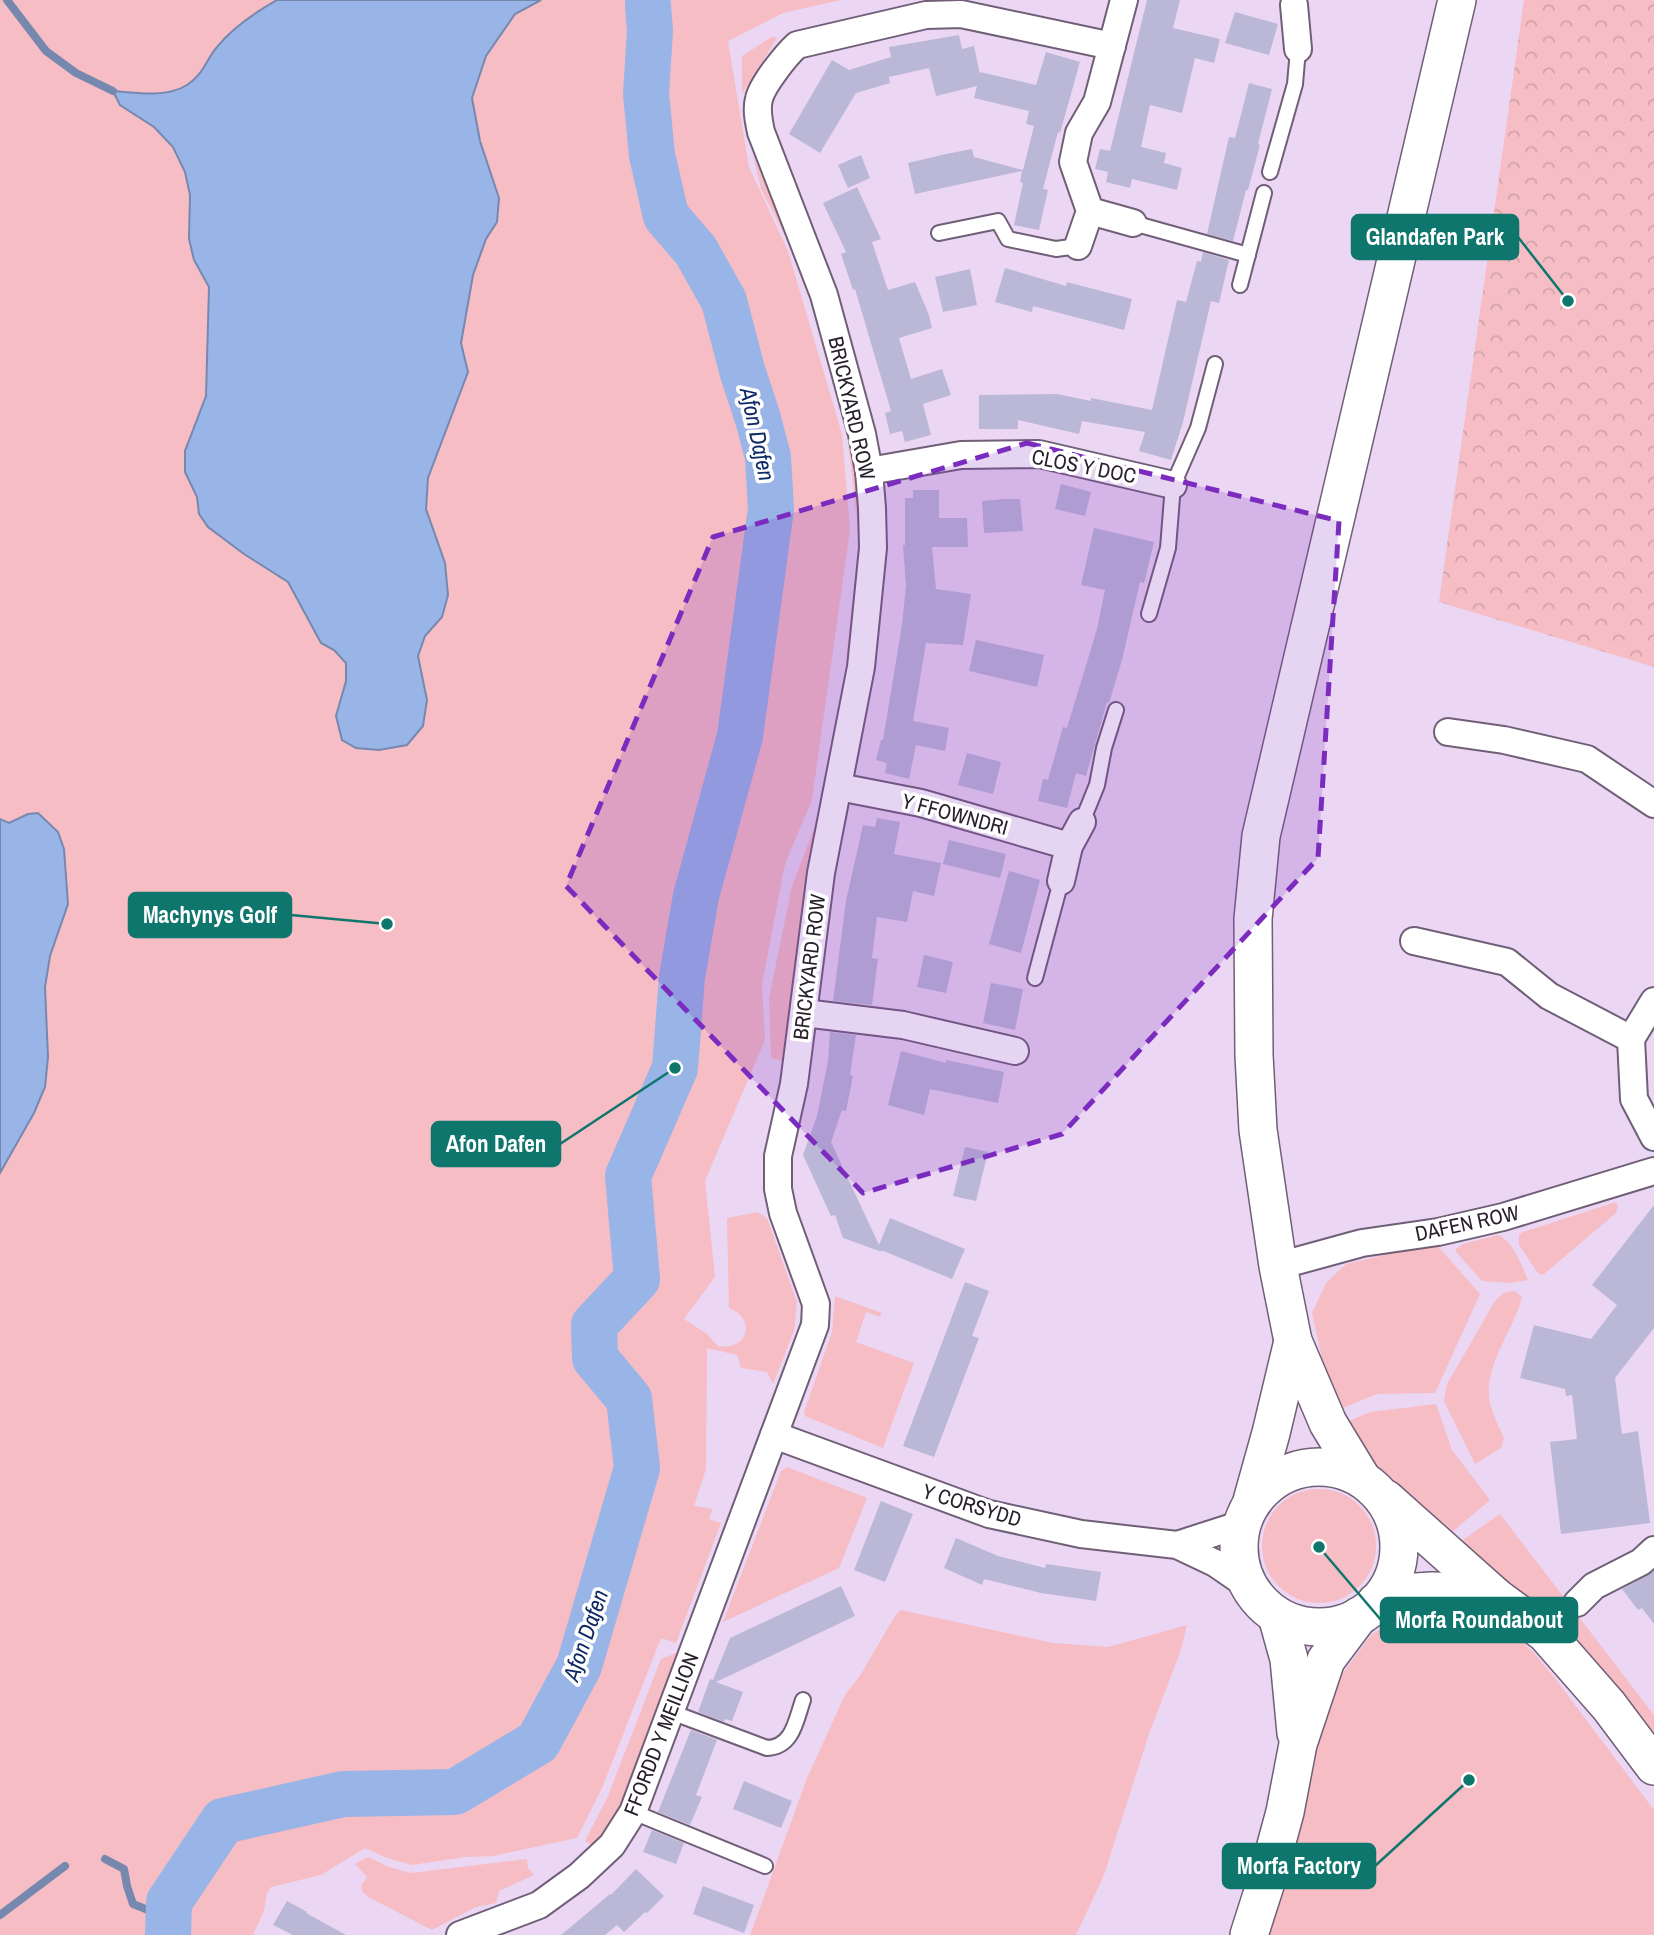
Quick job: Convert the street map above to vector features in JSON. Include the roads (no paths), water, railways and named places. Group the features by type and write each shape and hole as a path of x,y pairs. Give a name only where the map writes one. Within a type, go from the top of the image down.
{"main road":[{"path":"1248,1935 1285,1812 1298,1744 1326,1660 1390,1584 1397,1563 1399,1539 1393,1515 1328,1423 1293,1341 1278,1266 1258,1130 1254,1055 1253,919 1261,836 1457,0"},
{"path":"1293,1341 1271,1433 1238,1548 1250,1587 1262,1603 1278,1616 1316,1627 1338,1624 1395,1595 1437,1589 1496,1597"},
{"path":"1247,1513 1269,1483 1291,1471 1315,1466 1340,1469 1371,1487 1496,1597 1546,1634 1609,1706 1654,1766"},
{"path":"1278,1616 1289,1659 1298,1744"}],"street":[{"path":"1078,246 1090,211 1073,162 1079,133 1097,102 1124,0"},
{"path":"1291,2 1298,49"},
{"name":"BRICKYARD ROW","path":"774,1436 815,1325 816,1304 783,1213 778,1189 778,1156 794,1084 821,873 861,667 873,548 869,471 862,434 824,295 761,132 759,99 786,55 797,45 917,16 934,7 1112,46"},
{"path":"1090,211 1133,223"},
{"name":"CLOS Y DOC","path":"869,471 961,455 1039,454 1173,485"},
{"path":"1448,732 1504,740 1587,759 1654,804"},
{"name":"Y FFOWNDRI","path":"839,787 921,803 1069,846"},
{"path":"1061,881 1069,846 1082,822"},
{"path":"1414,941 1507,962 1549,996 1631,1039"},
{"path":"1654,1001 1631,1039 1634,1099 1654,1137"},
{"path":"804,1013 903,1025 1015,1051"},
{"name":"DAFEN ROW","path":"1278,1266 1362,1243 1438,1232 1503,1217 1654,1171"},
{"name":"Y CORSYDD","path":"774,1436 989,1514 1081,1534 1177,1545 1215,1563 1250,1587"},
{"name":"FFORDD Y MEILLION","path":"460,1935 495,1929 539,1905 579,1875 612,1845 633,1812 774,1436"},
{"name":"Y CORSYDD","path":"1177,1545 1247,1513"},
{"path":"1577,1603 1594,1586 1640,1562 1654,1550"}],"lane":[{"path":"1270,172 1295,84 1298,49"},
{"path":"1240,285 1265,192"},
{"path":"939,233 998,221 1008,239 1056,249 1078,246"},
{"path":"1133,223 1248,255"},
{"path":"1149,614 1168,548 1173,485 1198,428 1215,364"},
{"path":"1082,822 1097,785 1104,748 1116,710"},
{"path":"1035,978 1061,881"},
{"path":"671,1712 767,1748 774,1748 789,1739 803,1700"},
{"path":"633,1812 765,1866"}],"water":[{"path":"277,0 541,0 515,14 486,56 472,98 480,141 499,198 497,222 486,239 473,275 461,343 468,372 428,478 426,509 445,563 448,595 442,617 425,636 418,656 427,700 423,726 407,745 379,750 356,748 342,740 336,716 346,681 346,663 334,650 321,643 288,582 208,527 199,514 197,497 185,472 185,451 206,396 209,287 194,260 189,239 190,195 185,172 173,147 154,127 120,105 113,91 160,93 187,85 197,77 213,52 230,33"},
{"path":"38,813 58,832 64,849 68,904 50,956 45,987 48,1057 45,1087 34,1113 0,1173 0,819 9,823 28,814"}],"waterway":[{"path":"7,0 46,51 76,73 113,91"},
{"name":"Afon Dafen","path":"168,1935 169,1902 223,1821 343,1794 455,1792 538,1742 579,1666 637,1468 629,1399 595,1358 594,1325 637,1279 628,1176 675,1068 682,977 696,896 740,736 771,509 768,457 724,301 696,251 666,216 652,155 646,94 650,31 648,5"},
{"path":"105,1859 124,1869 133,1904 168,1913"},
{"path":"0,1915 65,1866"}],"place":[{"name":"Glandafen Park","path":"1568,301"},
{"name":"Machynys Golf","path":"387,924"},
{"name":"Afon Dafen","path":"675,1068"},
{"name":"Morfa Roundabout","path":"1319,1547"},
{"name":"Morfa Factory","path":"1469,1780"}]}
